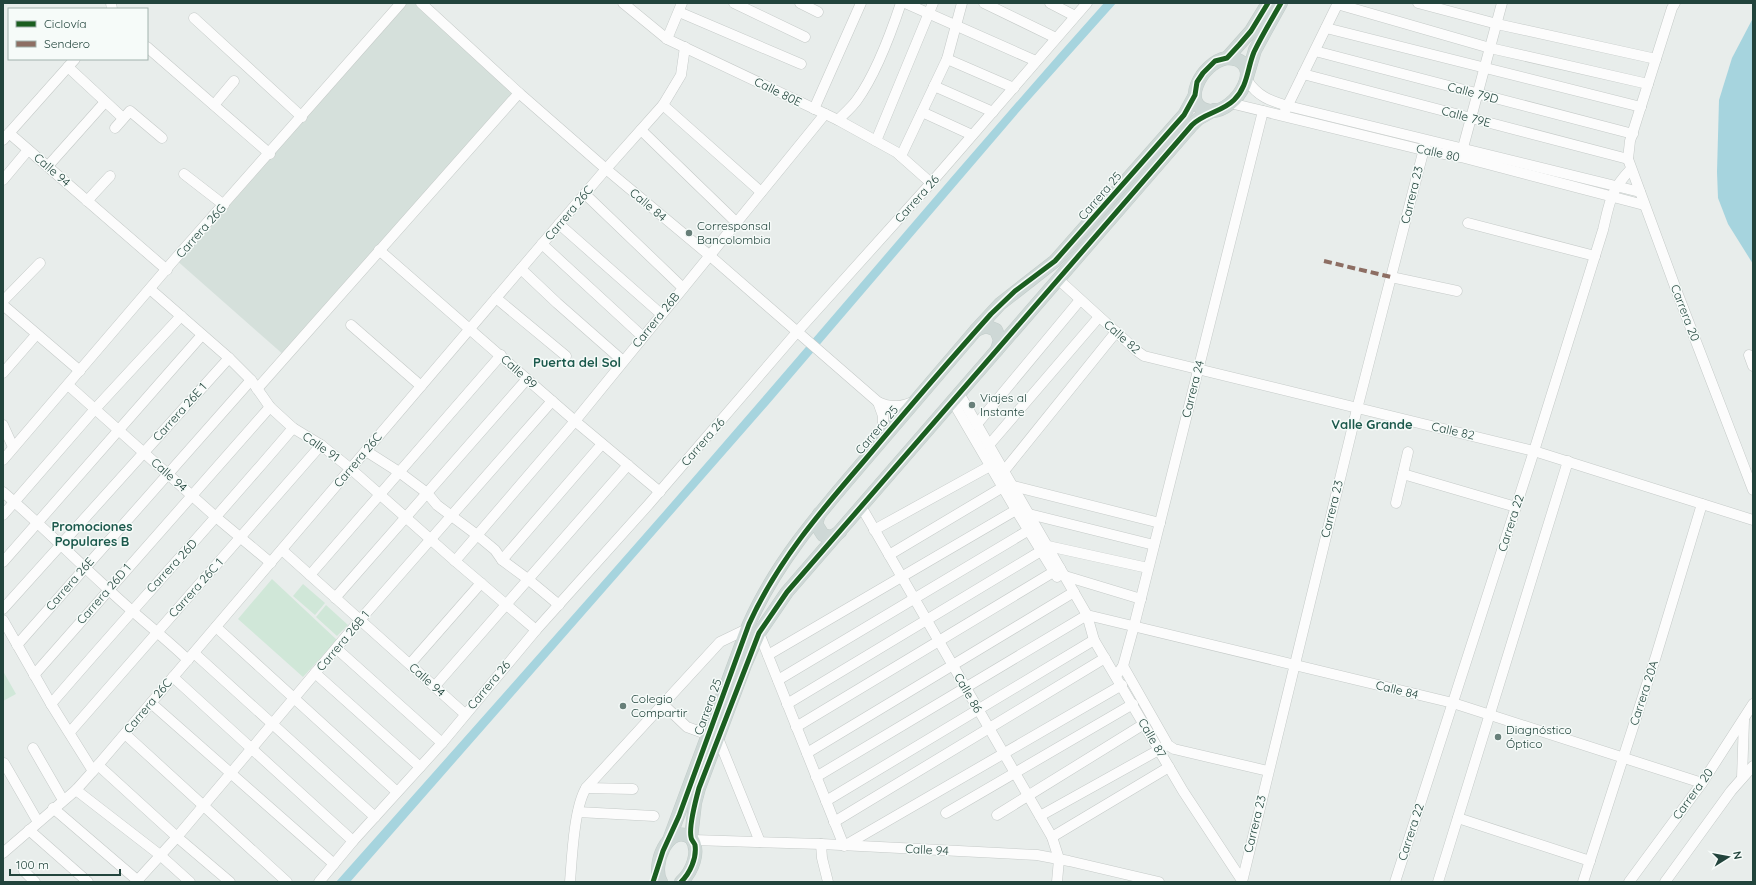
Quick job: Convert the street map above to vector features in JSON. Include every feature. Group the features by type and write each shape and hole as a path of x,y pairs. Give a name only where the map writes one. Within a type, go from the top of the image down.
{"main road":[{"path":"1227,58 1246,37 1268,3"},
{"path":"1247,79 1247,71 1242,63 1236,59 1227,58 1215,61 1203,73 1197,82 1195,96 1197,104 1202,108 1214,110 1230,103 1240,93 1247,79 1255,50 1281,3"},
{"name":"Carrera 25","path":"658,865 713,737 753,631 757,606 786,556 883,438 976,330 1000,304 1056,261 1184,115 1195,96"},
{"name":"Carrera 25","path":"753,631 862,508 1192,125 1198,119 1214,110"},
{"path":"976,330 986,326 996,330 1000,340 997,350"},
{"path":"820,513 816,524 823,535 835,536 842,531"},
{"name":"Carrera 25","path":"681,882 689,872 693,862 695,850 692,839 695,803 713,737"},
{"path":"669,840 682,834 692,839"},
{"path":"653,882 658,865"},
{"path":"658,865 658,874 661,882"}],"street":[{"name":"Carrera 26G","path":"3,460 150,289 401,3"},
{"name":"Calle 84","path":"421,3 606,170 709,255 878,402 893,407 915,401"},
{"name":"Calle 80E","path":"623,3 667,40 685,47 838,120 901,156 931,184"},
{"path":"734,3 806,37"},
{"path":"800,3 818,12"},
{"path":"814,109 861,3"},
{"path":"838,120 856,102 862,93 889,36 901,3"},
{"path":"905,3 956,24 1036,61"},
{"path":"876,141 934,3"},
{"path":"901,156 947,59 962,3"},
{"path":"984,3 1056,38"},
{"path":"1050,3 1076,16"},
{"name":"Carrera 26","path":"319,882 353,841 442,743 464,714 536,630 660,492 798,332 931,184 1087,3"},
{"path":"1418,3 1497,24 1656,59"},
{"path":"1462,153 1502,3"},
{"path":"1630,164 1633,134 1672,8 1675,3"},
{"path":"1286,110 1337,4 1490,48 1648,84"},
{"path":"667,40 681,7 801,64"},
{"path":"194,18 302,117"},
{"path":"1326,28 1641,107"},
{"name":"Carrera 26C","path":"3,853 53,808 76,790 96,768 470,328 663,105 681,75 685,47"},
{"path":"148,48 270,154"},
{"name":"Calle 79D","path":"1314,51 1478,95 1633,134"},
{"path":"947,59 1014,88"},
{"name":"Calle 94","path":"74,60 6,137 28,150 48,166 167,270"},
{"path":"68,67 123,118"},
{"name":"Calle 79E","path":"1303,74 1471,118 1630,164"},
{"name":"Calle 80","path":"1247,79 1257,93 1286,110"},
{"path":"214,105 234,81"},
{"path":"934,86 992,112"},
{"path":"258,389 519,93"},
{"path":"48,166 105,102"},
{"name":"Calle 80","path":"1230,103 1263,111 1286,110 1425,146 1462,153 1613,191 1644,205"},
{"path":"663,105 761,192"},
{"path":"116,128 130,111 162,138"},
{"name":"Carrera 24","path":"1119,680 1134,626 1263,111"},
{"path":"922,112 972,135"},
{"name":"Carrera 26B","path":"455,561 575,422 682,288 825,114"},
{"path":"641,130 736,222"},
{"name":"Carrera 23","path":"1240,881 1357,408 1425,146"},
{"path":"3,180 28,150"},
{"name":"Carrera 22","path":"1395,882 1534,451 1595,256 1613,191 1630,164"},
{"name":"Carrera 20","path":"1630,164 1644,205 1753,490"},
{"path":"184,174 224,205"},
{"path":"87,201 110,176"},
{"name":"Calle 80","path":"1613,191 1640,192"},
{"path":"585,194 682,288"},
{"path":"1468,223 1595,256"},
{"path":"559,224 661,314"},
{"path":"542,244 643,337"},
{"name":"Calle 89","path":"379,250 501,355 575,422 660,492"},
{"path":"3,301 40,263"},
{"path":"521,269 623,361"},
{"path":"1391,277 1457,291"},
{"name":"Calle 82","path":"1059,280 1144,356 1534,451 1753,520"},
{"name":"Calle 91","path":"150,289 229,358 251,380 270,407 293,428 321,445 351,469 405,518 536,630"},
{"path":"496,298 566,356"},
{"path":"977,424 1080,300"},
{"path":"3,305 36,335 80,370"},
{"path":"3,515 95,409 181,316"},
{"path":"989,445 1099,317"},
{"path":"351,325 421,386"},
{"path":"1004,470 1116,332"},
{"path":"3,373 36,335"},
{"path":"3,562 202,335"},
{"path":"310,575 501,355"},
{"path":"1749,355 1753,366"},
{"name":"Carrera 26E 1","path":"3,609 229,358"},
{"path":"335,598 527,379"},
{"name":"Carrera 26E","path":"18,645 251,380"},
{"name":"Calle 94","path":"68,385 217,518 271,562"},
{"path":"957,398 977,424 1004,470 1016,510 1029,530 1044,548 1148,568"},
{"path":"957,398 990,466 1029,514 1044,548"},
{"name":"Carrera 26B 1","path":"137,881 177,837 337,649 359,621 552,401"},
{"path":"878,402 883,416 883,438"},
{"name":"Carrera 26D 1","path":"34,675 108,589 270,407"},
{"path":"3,424 13,447"},
{"name":"Carrera 26D","path":"51,704 131,610 217,518 293,428"},
{"path":"502,560 602,444"},
{"name":"Carrera 26C 1","path":"70,732 321,445"},
{"path":"366,451 399,472 427,493 452,516 478,535 495,550 502,560 529,580 558,605"},
{"path":"1396,503 1408,452"},
{"path":"1438,882 1568,461"},
{"path":"435,686 628,465"},
{"path":"874,530 990,466"},
{"path":"1403,474 1516,507"},
{"path":"889,555 1008,487 1160,523"},
{"path":"3,492 131,610 191,656 273,723 375,817"},
{"name":"Carrera 20A","path":"1583,882 1624,758 1702,504"},
{"name":"Calle 86","path":"862,508 1052,837 1060,859 1057,882"},
{"path":"768,655 1016,510"},
{"path":"1029,514 1154,545"},
{"path":"778,680 1029,530"},
{"path":"787,704 1044,548"},
{"name":"Calle 87","path":"1044,548 1060,572 1084,616 1094,640 1144,724 1166,747 1169,767 1198,815 1215,836 1240,881"},
{"name":"Calle 94","path":"282,550 359,621 435,686 464,714"},
{"path":"796,727 938,641 1060,572 1141,598"},
{"path":"410,664 481,583"},
{"path":"807,753 1071,593"},
{"path":"816,777 1084,616"},
{"name":"Calle 84","path":"1084,616 1134,626 1453,703 1702,783"},
{"path":"3,620 51,704 96,768 230,882"},
{"path":"216,627 397,792"},
{"path":"570,882 578,812 582,794 720,642 753,631 768,655 844,846 1003,753 1119,680"},
{"path":"826,801 1094,640"},
{"path":"337,649 442,743"},
{"path":"834,822 1105,658"},
{"path":"1123,666 1166,747"},
{"path":"315,673 420,768"},
{"path":"173,677 251,750 353,841"},
{"path":"151,703 334,864"},
{"path":"946,813 1133,704"},
{"name":"Carrera 20","path":"1629,882 1702,783 1753,704"},
{"path":"666,707 687,727 713,737 760,842"},
{"path":"1742,778 1744,720"},
{"path":"997,815 1144,724"},
{"path":"125,734 287,882"},
{"path":"1040,816 1166,747 1268,771"},
{"path":"33,748 63,800"},
{"path":"4,763 38,822"},
{"path":"1665,882 1731,791 1753,766"},
{"path":"1052,837 1169,767"},
{"path":"586,788 633,789"},
{"path":"76,790 160,855 186,881"},
{"path":"53,808 137,881"},
{"path":"578,812 654,816"},
{"path":"1458,818 1590,861"},
{"path":"29,830 88,882"},
{"name":"Calle 94","path":"692,839 1037,855 1159,882"},
{"path":"821,844 822,858 828,882"},
{"path":"24,871 35,882"}],"shaded area":[{"path":"401,3 421,3 519,93 285,356 175,259"}],"green space":[{"path":"272,579 337,640 303,677 238,619"},
{"path":"303,584 325,603 315,615 293,596"},
{"path":"326,605 348,625 337,636 316,617"},
{"path":"3,671 16,694 3,701"}],"water":[{"path":"1104,3 1116,3 1024,106 768,405 350,882 336,882 656,520 975,150"},
{"path":"1753,18 1753,264 1728,224 1718,198 1717,172 1719,100 1732,58"}],"marked path":[{"path":"1324,261 1391,277"}],"cycle path":[{"path":"653,882 663,851 679,816 749,624 760,601 800,538 831,499 991,314 1015,291 1055,261 1184,115 1195,95 1197,82 1203,73 1215,61 1227,58 1251,31 1268,3"},
{"path":"681,882 690,870 695,855 695,845 691,838 691,827 699,788 759,633 787,592 1192,125 1229,104 1239,95 1245,83 1254,52 1281,3"}],"place":[{"name":"Corresponsal Bancolombia","path":"689,233"},
{"name":"Viajes al Instante","path":"972,405"},
{"name":"Colegio Compartir","path":"623,706"},
{"name":"Diagnóstico Óptico","path":"1498,737"}],"district":[{"name":"Puerta del Sol","path":"577,362"},
{"name":"Valle Grande","path":"1372,424"},
{"name":"Promociones Populares B","path":"92,534"}]}
